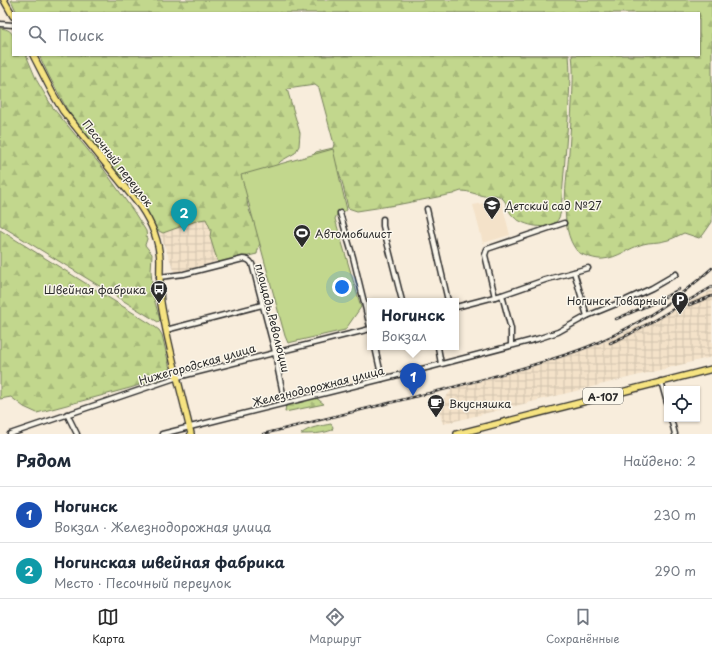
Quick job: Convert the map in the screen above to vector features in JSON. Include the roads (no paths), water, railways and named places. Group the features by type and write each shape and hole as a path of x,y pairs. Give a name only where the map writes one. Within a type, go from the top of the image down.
{"main road":[{"path":"4,0 12,14"},
{"name":"Песочный переулок","path":"34,56 63,110 146,214 154,232 158,244 160,260 159,277 161,302 166,330 191,434"},
{"name":"А-107","path":"457,434 712,368"}],"street":[{"path":"0,24 12,25"},
{"path":"428,209 447,298"},
{"path":"340,213 353,257 367,315"},
{"path":"383,219 383,226 401,298"},
{"path":"495,297 485,255 486,251 564,223"},
{"name":"площадь Революции","path":"159,277 184,274 243,259 249,260 252,264 275,352 285,403"},
{"path":"459,306 502,295 545,280 588,268"},
{"path":"574,272 587,316"},
{"name":"Железнодорожная улица","path":"162,434 511,345 522,344 558,332 587,316 652,288 676,274"},
{"path":"502,295 511,329 511,345"},
{"path":"166,330 262,305"},
{"name":"Нижегородская улица","path":"10,434 178,377 367,329"},
{"path":"376,350 382,379"},
{"path":"439,350 441,364"},
{"path":"661,381 664,392"},
{"path":"67,414 76,434"},
{"path":"672,422 675,434"}],"railway":[{"path":"263,434 469,383 577,351 614,335 644,319 673,300 712,268"},
{"path":"610,343 630,334 712,287"},
{"path":"616,319 656,302 679,289"},
{"path":"689,305 712,296"}],"place":[{"name":"Детский сад №27","path":"492,220"},
{"name":"Ногинская швейная фабрика","path":"184,232"},
{"name":"Автомобилист","path":"302,248"},
{"name":"Швейная фабрика","path":"159,304"},
{"name":"Ногинск Товарный","path":"680,315"},
{"name":"Ногинск","path":"413,396"},
{"name":"Вкусняшка","path":"436,418"}]}
